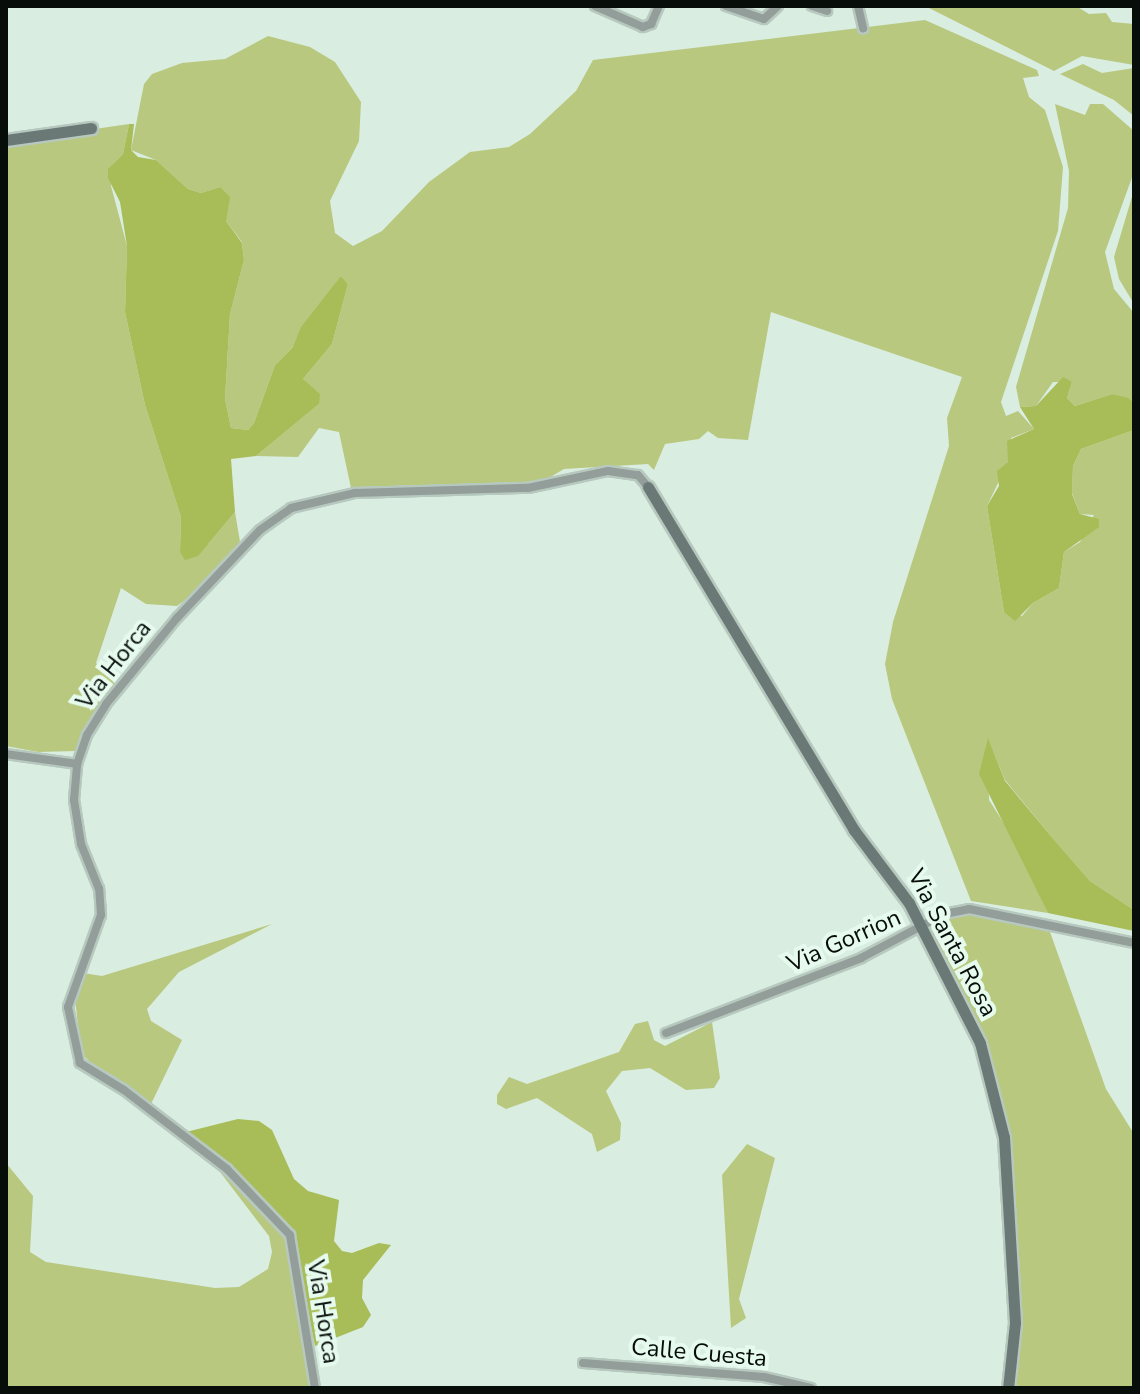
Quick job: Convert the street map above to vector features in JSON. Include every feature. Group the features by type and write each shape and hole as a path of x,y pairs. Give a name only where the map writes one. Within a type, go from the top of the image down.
{"street":[{"path":"595,6 643,27 651,24 659,6"},
{"path":"726,6 764,19 778,6"},
{"path":"812,6 827,11"},
{"path":"858,6 863,28"},
{"path":"6,140 91,128"},
{"name":"Via Horca","path":"315,1388 290,1235 227,1169 124,1090 80,1063 68,1007 101,915 99,889 77,826 77,764 99,714 137,664 260,530 291,508 355,493 528,488 608,471 638,475 648,487"},
{"name":"Via Santa Rosa","path":"648,487 854,830 909,903 919,930 980,1043 1000,1112 1014,1277 1015,1349 1008,1388"},
{"path":"6,754 77,764"},
{"name":"Via Gorrion","path":"666,1033 861,958 919,930 944,914 969,909 1134,943"},
{"name":"Calle Cuesta","path":"583,1363 764,1377 811,1388"}],"green space":[{"path":"925,6 1076,6 1089,14 1106,13 1112,22 1134,24 1134,65 1082,56 1054,71"},
{"path":"925,20 1037,70 1039,76 1023,78 1029,97 1045,110 1063,167 1058,231 1001,402 1006,416 1018,411 1034,429 1011,438 1008,462 987,506 1004,612 1022,616 1033,603 1059,588 1064,552 1080,542 1094,515 1080,514 1072,493 1073,466 1081,449 1134,430 1134,910 1090,881 1050,835 1005,780 988,739 989,800 1017,844 1048,913 971,901 892,699 885,664 893,622 949,446 947,418 962,377 771,312 748,440 718,438 708,431 699,439 665,444 654,470 648,464 564,469 547,479 517,484 351,488 339,432 319,428 298,457 256,456 319,404 303,379 332,344 348,284 341,276 293,347 275,365 254,423 248,430 231,428 225,399 230,314 244,260 242,242 226,221 220,187 201,193 188,189 156,160 131,150 144,84 152,74 182,63 225,59 268,36 310,47 335,62 361,102 359,141 330,201 335,233 353,246 382,231 429,182 470,152 509,147 530,134 576,91 593,60"},
{"path":"1083,64 1102,73 1134,68 1134,116 1114,100 1060,74"},
{"path":"1055,104 1085,115 1090,104 1103,104 1134,131 1134,172 1105,252 1114,289 1134,313 1134,403 1112,394 1075,406 1067,398 1072,382 1053,382 1036,406 1020,407 1016,387 1068,208 1069,171"},
{"path":"129,124 123,154 113,164 111,186 127,246 125,312 145,405 181,517 180,552 208,544 235,512 240,542 201,588 177,606 146,604 121,588 96,663 115,684 75,751 38,752 6,746 6,142"},
{"path":"129,124 134,124 131,150 138,157 156,160 188,189 201,193 220,187 230,197 226,221 242,243 244,260 230,314 225,399 231,428 248,430 254,423 275,365 293,347 301,327 341,276 348,284 332,344 303,379 320,394 319,404 256,456 231,459 235,512 198,556 185,560 180,552 181,517 145,405 125,312 127,246 120,202 108,178 108,169 123,154"},
{"path":"1134,190 1134,304 1119,279 1114,257"},
{"path":"1063,377 1072,382 1067,398 1075,406 1112,394 1128,398 1134,403 1134,430 1081,449 1073,466 1072,494 1080,514 1099,519 1099,527 1064,552 1059,588 1033,603 1015,621 1004,612 987,506 999,486 997,471 1008,462 1007,441 1034,429 1020,407 1036,406"},
{"path":"988,738 1005,781 1050,835 1090,881 1134,910 1134,931 1048,913 979,774"},
{"path":"966,913 1050,932 1106,1089 1134,1134 1134,1388 1011,1388 1018,1313 1007,1127 984,1042 929,930 942,919"},
{"path":"272,924 179,972 147,1009 151,1021 182,1040 151,1104 97,1069 81,1053 75,998 83,973 102,976"},
{"path":"648,1021 654,1040 665,1046 712,1022 720,1078 714,1088 686,1090 650,1068 622,1071 606,1091 621,1123 620,1140 597,1152 592,1134 537,1098 506,1109 497,1104 497,1095 509,1077 527,1084 619,1052 635,1024"},
{"path":"238,1119 259,1121 272,1130 294,1179 308,1191 339,1200 334,1241 342,1251 352,1253 379,1243 391,1245 363,1280 362,1298 371,1315 363,1327 315,1346 292,1232 241,1175 186,1132"},
{"path":"747,1144 775,1158 739,1299 746,1318 731,1328 722,1175"},
{"path":"6,1163 33,1196 30,1252 46,1262 215,1288 239,1287 268,1269 272,1252 269,1236 217,1168 285,1233 310,1388 6,1388"}]}
